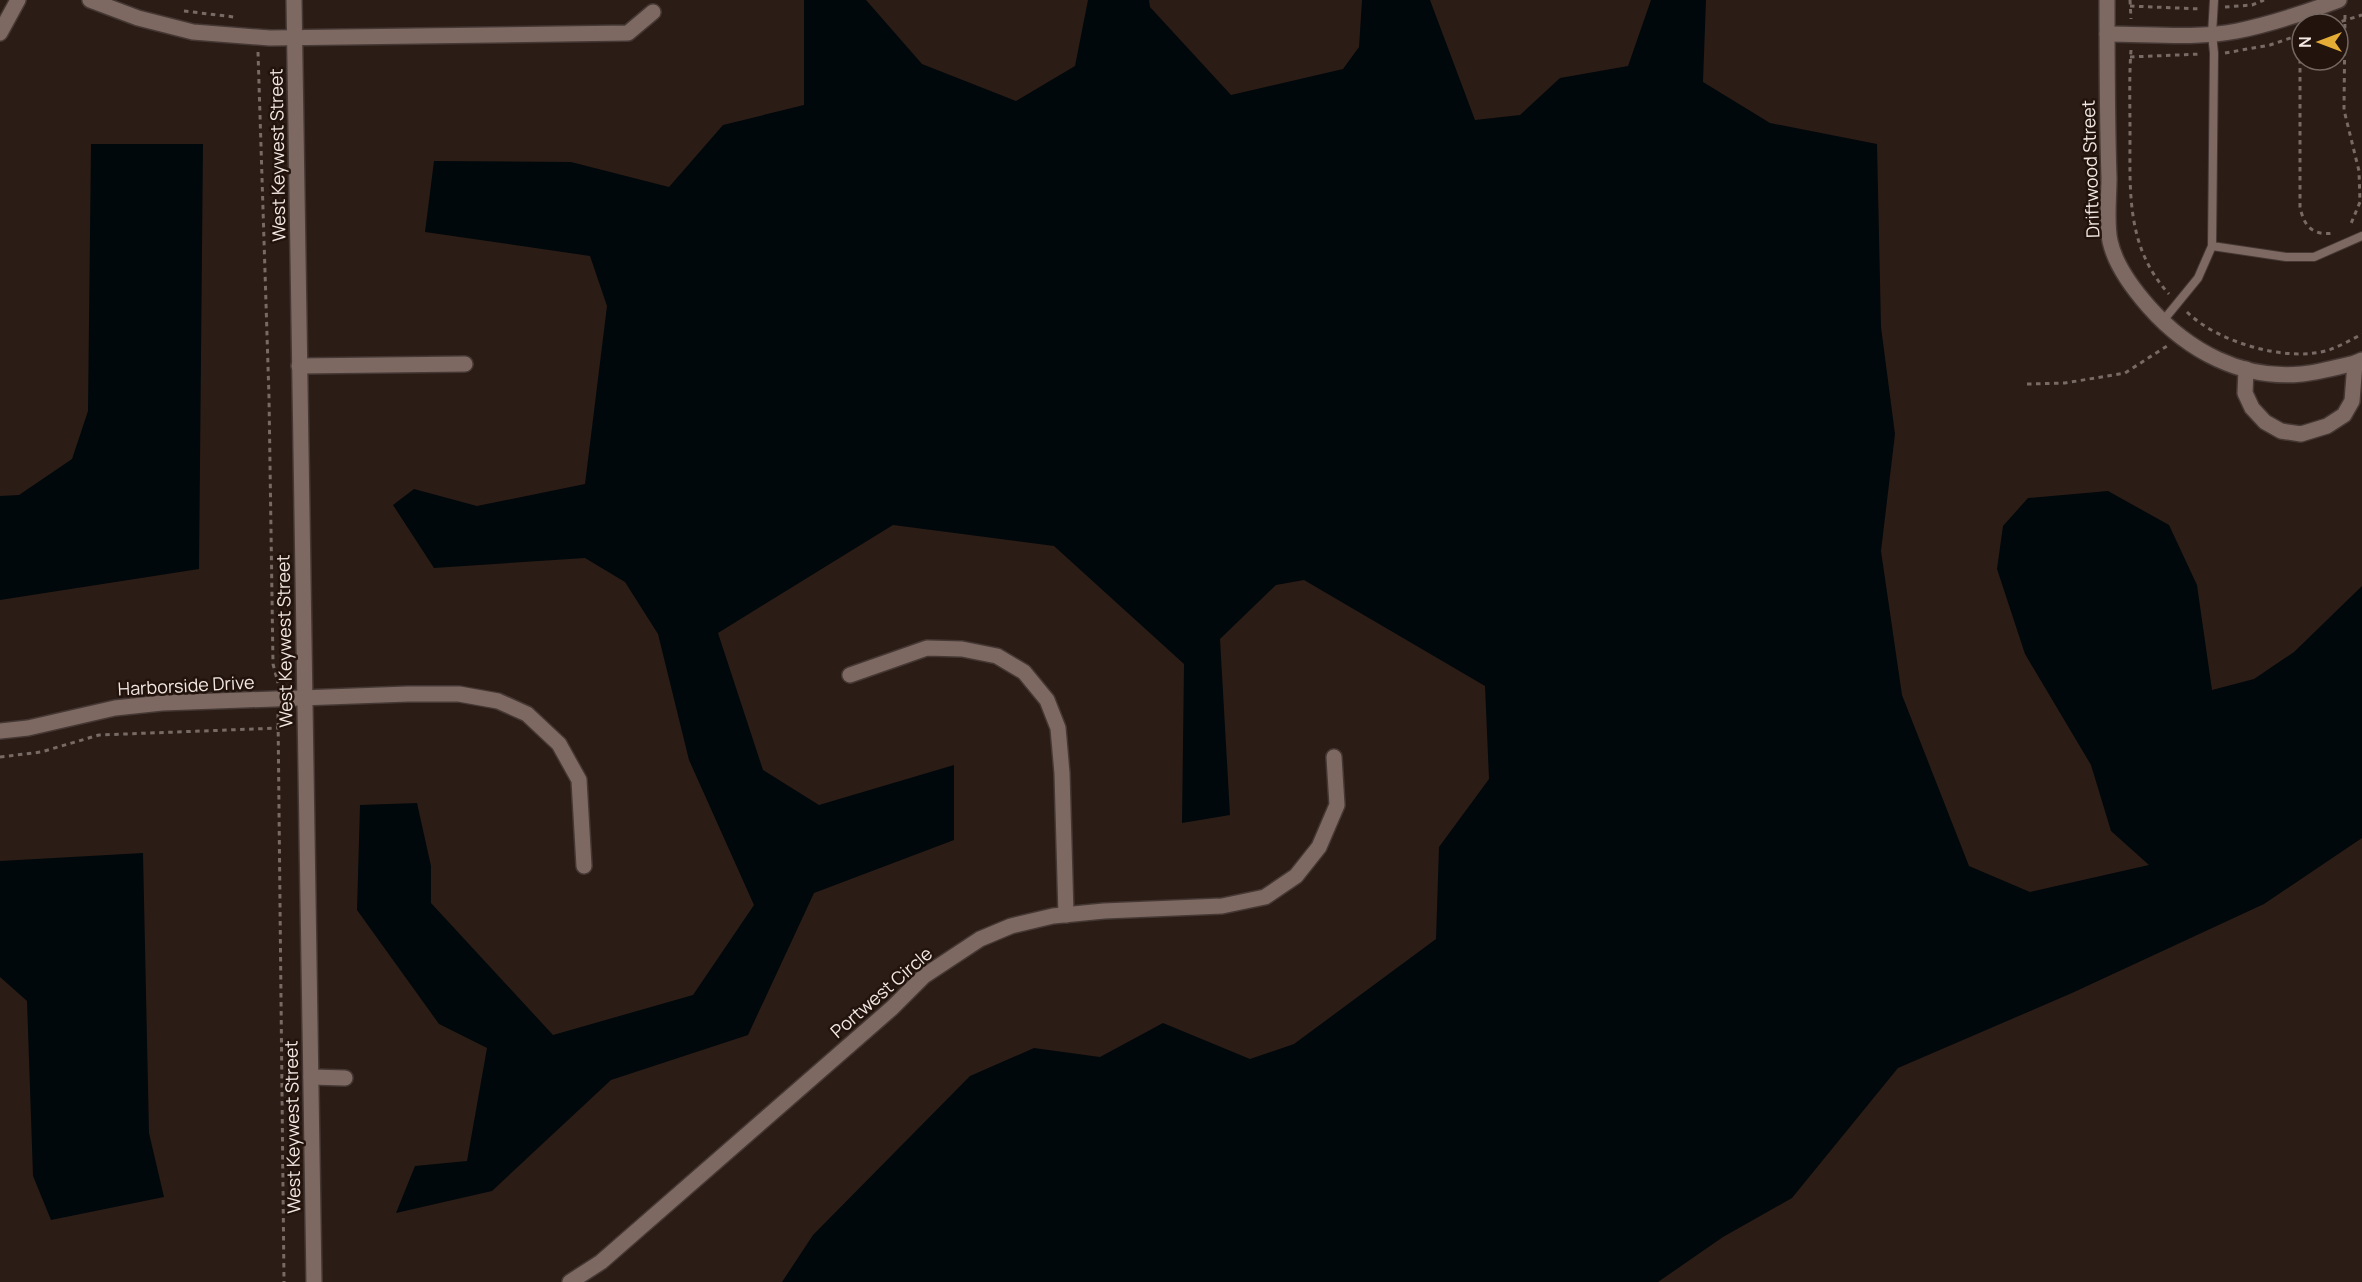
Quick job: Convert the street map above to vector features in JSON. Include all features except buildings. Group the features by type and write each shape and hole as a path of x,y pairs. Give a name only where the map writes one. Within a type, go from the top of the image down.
{"street":[{"path":"0,33 18,0"},
{"path":"90,0 138,18 193,32 294,38 628,33 653,12"},
{"name":"West Keywest Street","path":"294,0 314,1282"},
{"name":"Driftwood Street","path":"2108,0 2110,241 2122,270 2138,294 2162,322 2190,346 2211,357 2246,369 2272,374 2302,374 2359,362"},
{"path":"2305,12 2342,5"},
{"path":"2107,34 2212,34 2236,31 2290,16"},
{"path":"2246,369 2245,393 2252,408 2265,422 2280,431 2301,434 2327,426 2344,415 2352,401 2359,362"},
{"path":"299,366 465,364"},
{"path":"850,675 927,648 962,648 997,656 1024,672 1047,700 1058,728 1062,773 1066,915"},
{"name":"Harborside Drive","path":"0,731 28,728 115,708 162,703 408,694 459,694 498,701 527,714 559,744 579,780 584,866"},
{"name":"Portwest Circle","path":"570,1282 619,1247 892,1008 924,976 980,939 1011,926 1066,915 1104,911 1222,906 1264,897 1296,876 1319,847 1337,805 1334,756"},
{"path":"311,1077 345,1078"}],"lane":[{"path":"2162,322 2198,278 2212,246 2214,4"},
{"path":"2212,246 2286,257 2314,257 2362,236"}],"path":[{"path":"2130,0 2132,34 2130,199 2135,232 2144,257 2154,275 2190,315 2217,332 2250,347 2308,352 2327,350 2362,334"},
{"path":"2130,6 2193,9 2214,4 2252,5 2264,0"},
{"path":"180,11 235,17"},
{"path":"257,37 269,397 273,664 278,686 279,728 284,1282"},
{"path":"2300,72 2300,207 2304,223 2314,231 2326,234 2340,232"},
{"path":"2344,72 2344,110 2359,171 2360,201 2350,227"},
{"path":"2027,384 2065,383 2125,373 2168,346"},
{"path":"0,758 41,752 99,735 279,728"}],"shaded area":[{"path":"804,0 866,0 922,64 1016,101 1075,66 1088,0 1149,0 1150,7 1231,95 1343,69 1359,47 1362,0 1430,0 1475,120 1520,115 1560,78 1628,66 1651,0 1706,0 1703,82 1770,123 1877,144 1881,327 1895,434 1881,551 1902,695 1969,866 2030,892 2149,865 2111,831 2091,765 2025,654 1997,569 2003,526 2028,498 2108,491 2169,525 2197,585 2212,690 2254,679 2294,652 2362,586 2362,838 2264,904 2072,993 1898,1068 1792,1198 1723,1237 1658,1282 782,1282 813,1235 970,1076 1034,1048 1100,1057 1163,1023 1250,1059 1294,1044 1436,939 1439,847 1489,779 1485,686 1304,580 1276,585 1220,639 1230,815 1182,823 1184,664 1054,546 893,525 718,633 763,770 819,805 954,765 954,840 814,893 748,1035 611,1080 492,1191 396,1213 415,1166 467,1161 487,1048 439,1024 357,910 360,805 417,803 431,866 431,903 553,1035 693,995 754,905 689,760 658,634 625,582 585,558 434,568 393,505 414,489 477,506 585,484 607,306 590,256 425,232 434,161 571,162 669,187 723,125 804,105"},
{"path":"91,144 203,144 199,569 0,600 0,496 19,495 72,459 88,411"},
{"path":"143,853 149,1133 164,1197 51,1220 33,1176 27,1001 0,977 0,861"}]}
